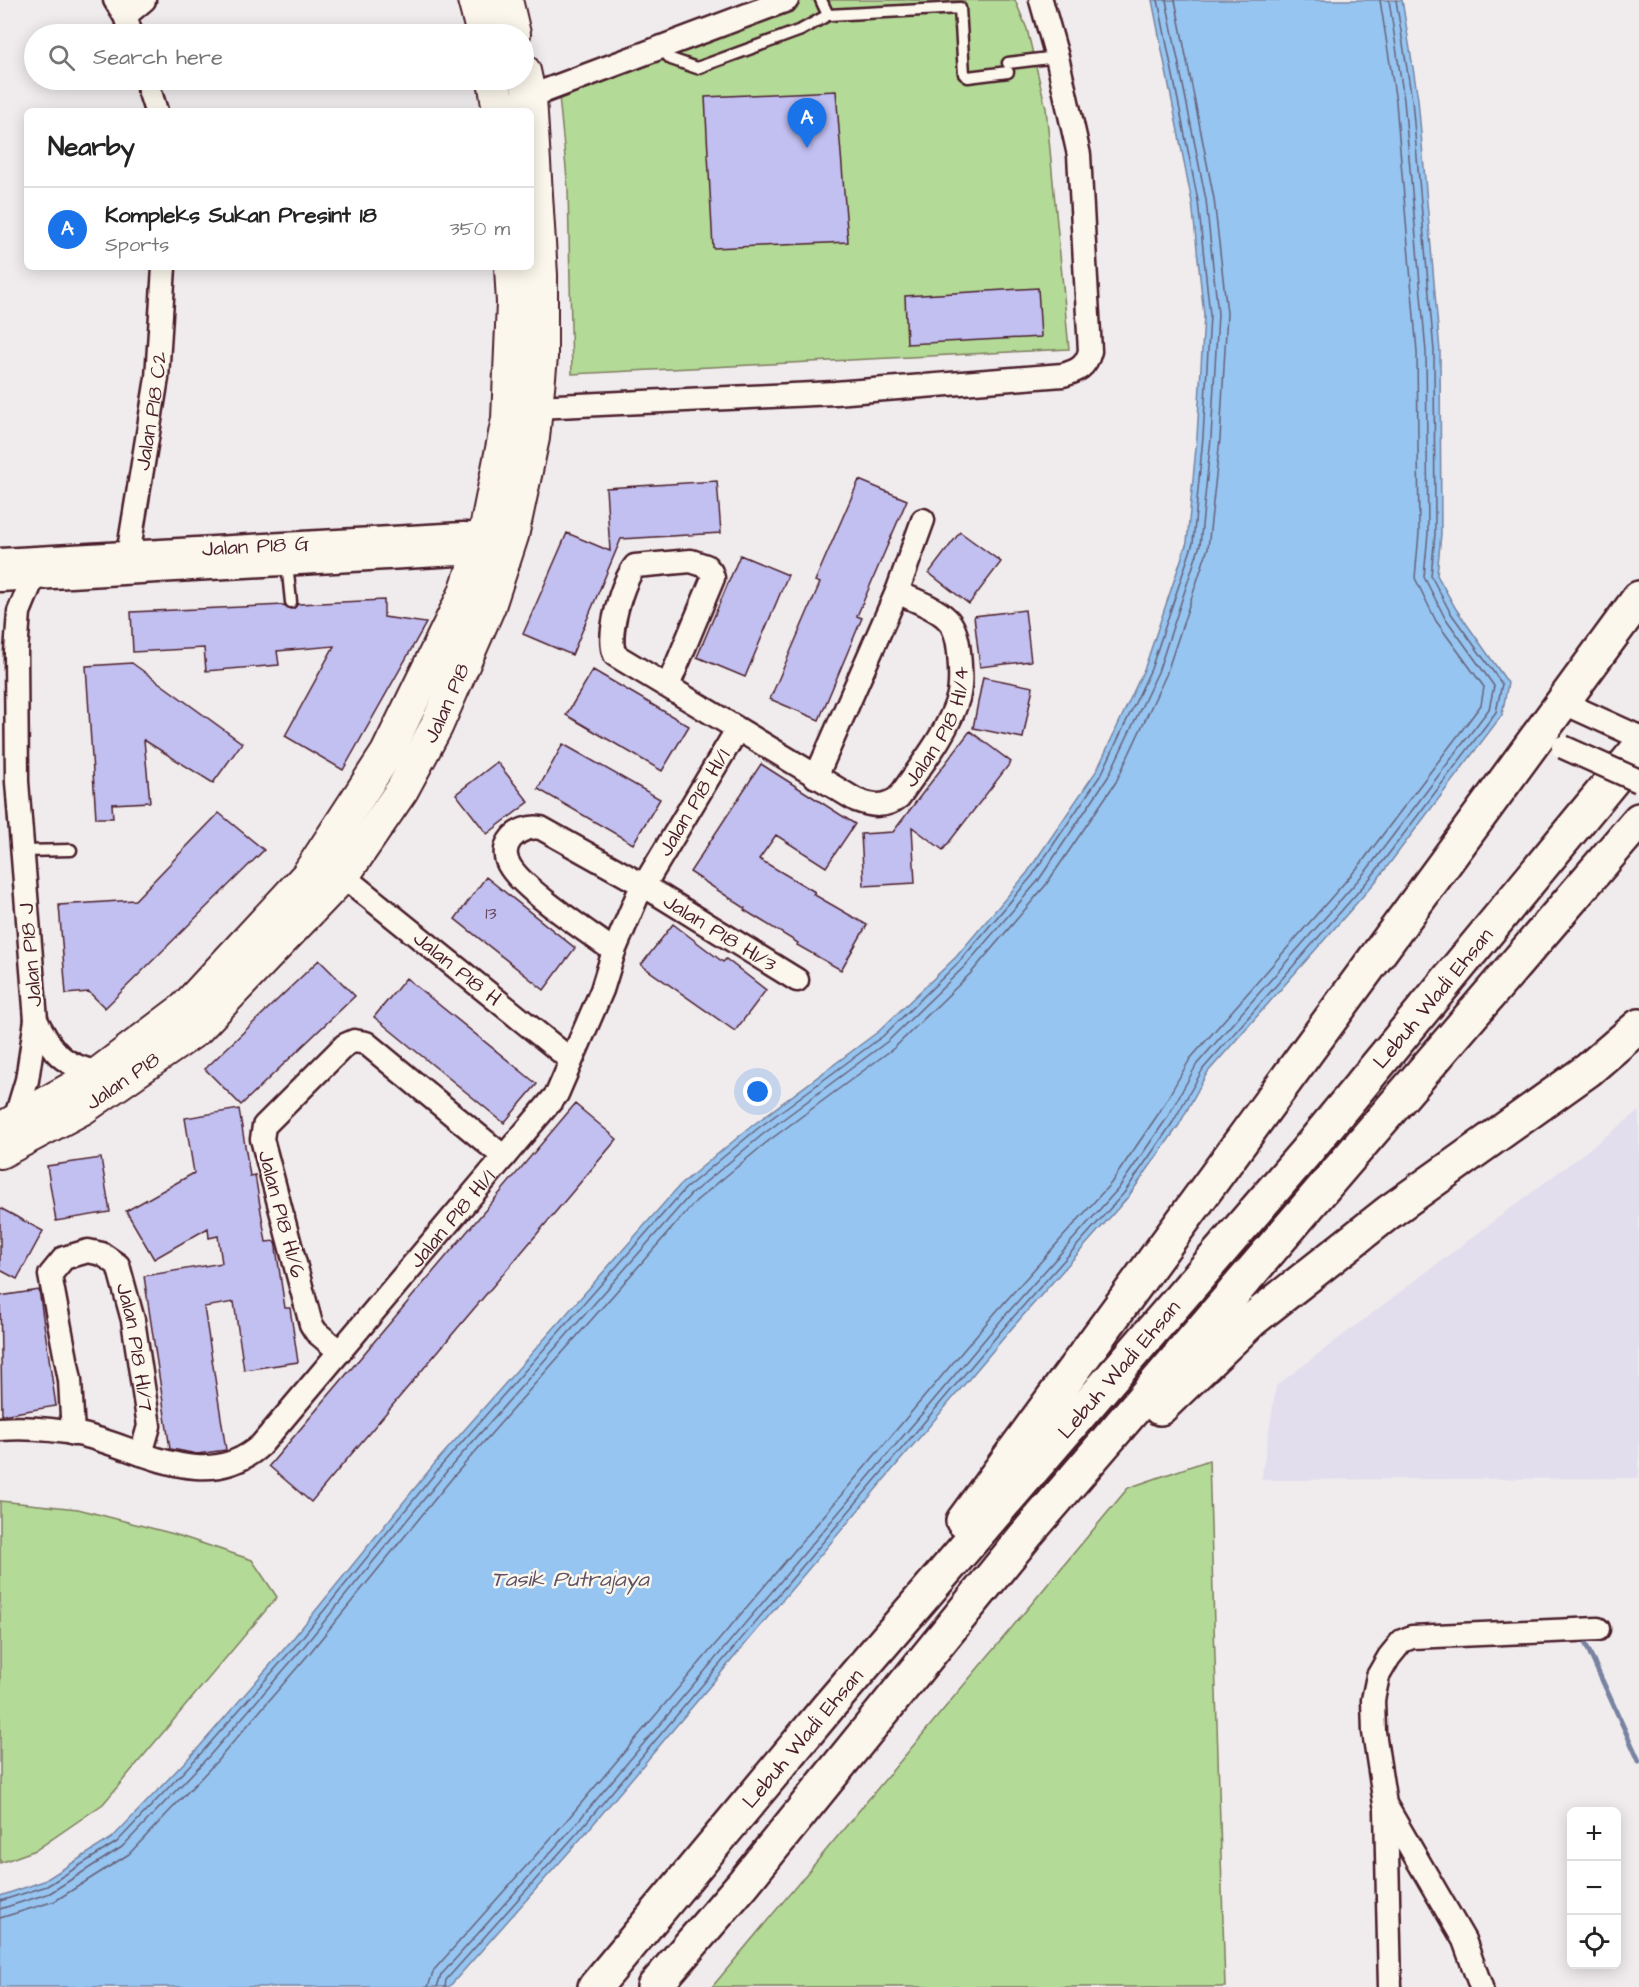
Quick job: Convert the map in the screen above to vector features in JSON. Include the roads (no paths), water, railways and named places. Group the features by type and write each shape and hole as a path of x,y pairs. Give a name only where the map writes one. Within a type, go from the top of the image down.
{"main road":[{"path":"829,1706 1105,1325 1639,598"},
{"name":"Lebuh Wadi Ehsan","path":"595,1987 829,1706 1305,1153 1639,748"},
{"name":"Lebuh Wadi Ehsan","path":"654,1987 742,1885 1025,1536 1639,820"},
{"path":"1025,1536 1251,1320 1389,1212 1588,1070 1639,1026"}],"street":[{"path":"124,17 144,0"},
{"path":"474,0 480,24"},
{"path":"506,0 512,24"},
{"path":"534,83 661,49 787,0"},
{"path":"536,407 845,392 1063,375 1079,370 1088,359 1090,351 1079,155 1058,57 1041,0"},
{"path":"149,90 155,108"},
{"path":"497,99 516,90"},
{"name":"Jalan P18","path":"527,90 529,108"},
{"name":"Jalan P18","path":"7,1126 99,1073 185,1008 307,876 387,753 464,596 495,545 533,438 542,357 541,275 534,180"},
{"name":"Jalan P18 C2","path":"128,555 157,378 164,270"},
{"name":"Jalan P18","path":"0,1152 83,1108 197,1029 344,876 402,790 436,727 489,606 508,419 513,303 511,270"},
{"path":"816,777 897,592 923,520"},
{"name":"Jalan P18 G","path":"0,560 128,555 457,554 495,545"},
{"name":"Jalan P18 G","path":"0,580 286,554"},
{"name":"Jalan P18 H1/4","path":"668,686 713,578 711,572 699,563 691,561 635,566 612,625 612,647 615,655 816,777 866,804 890,804 899,797 946,728 959,696 960,671 954,631 946,617 897,592"},
{"name":"Jalan P18 J","path":"7,1126 27,1080 36,1020 17,783 16,652 19,612 33,578"},
{"name":"Jalan P18 J","path":"0,664 17,783"},
{"path":"1562,702 1639,737"},
{"name":"Jalan P18 H1/1","path":"0,1429 73,1434 189,1468 234,1463 261,1445 557,1094 602,990 614,951 643,885 737,730"},
{"path":"1536,737 1639,781"},
{"name":"Jalan P18 H1/3","path":"614,951 525,883 507,862 507,845 517,832 532,827 541,828 643,885 798,980"},
{"name":"Jalan P18 H","path":"344,876 571,1060"},
{"name":"Jalan P18 J","path":"36,1020 52,1049 63,1060 99,1073"},
{"name":"Jalan P18 H1/6","path":"340,1352 311,1324 262,1139 264,1126 345,1045 354,1041 366,1043 504,1157"},
{"name":"Jalan P18 H1/7","path":"73,1434 70,1380 50,1275 64,1258 88,1251 102,1254 118,1266 134,1320 149,1426 141,1454"},
{"path":"1390,1987 1385,1804 1374,1732 1373,1700 1378,1676 1402,1641 1423,1636 1598,1629"},
{"path":"1385,1804 1464,1940 1481,1987"}],"lane":[{"path":"821,0 828,15"},
{"path":"661,49 671,59 697,68 801,30 828,15 960,8 964,74 968,77 1058,57"},
{"path":"286,554 291,602"},
{"path":"22,851 72,850"},
{"path":"686,1968 742,1885"}],"water":[{"name":"Tasik Putrajaya","path":"1152,0 1402,0 1418,99 1440,351 1441,534 1437,575 1456,609 1508,683 1502,715 1377,880 1207,1073 1179,1125 1128,1197 1012,1328 584,1835 449,1987 0,1987 0,1896 44,1881 112,1838 200,1746 291,1641 436,1462 680,1185 753,1125 879,1031 956,957 1027,873 1097,770 1145,667 1187,542 1197,437 1204,315 1192,202"}],"waterway":[{"path":"1582,1636 1639,1761"}],"place":[{"name":"Kompleks Sukan Presint 18","path":"807,148"}]}
